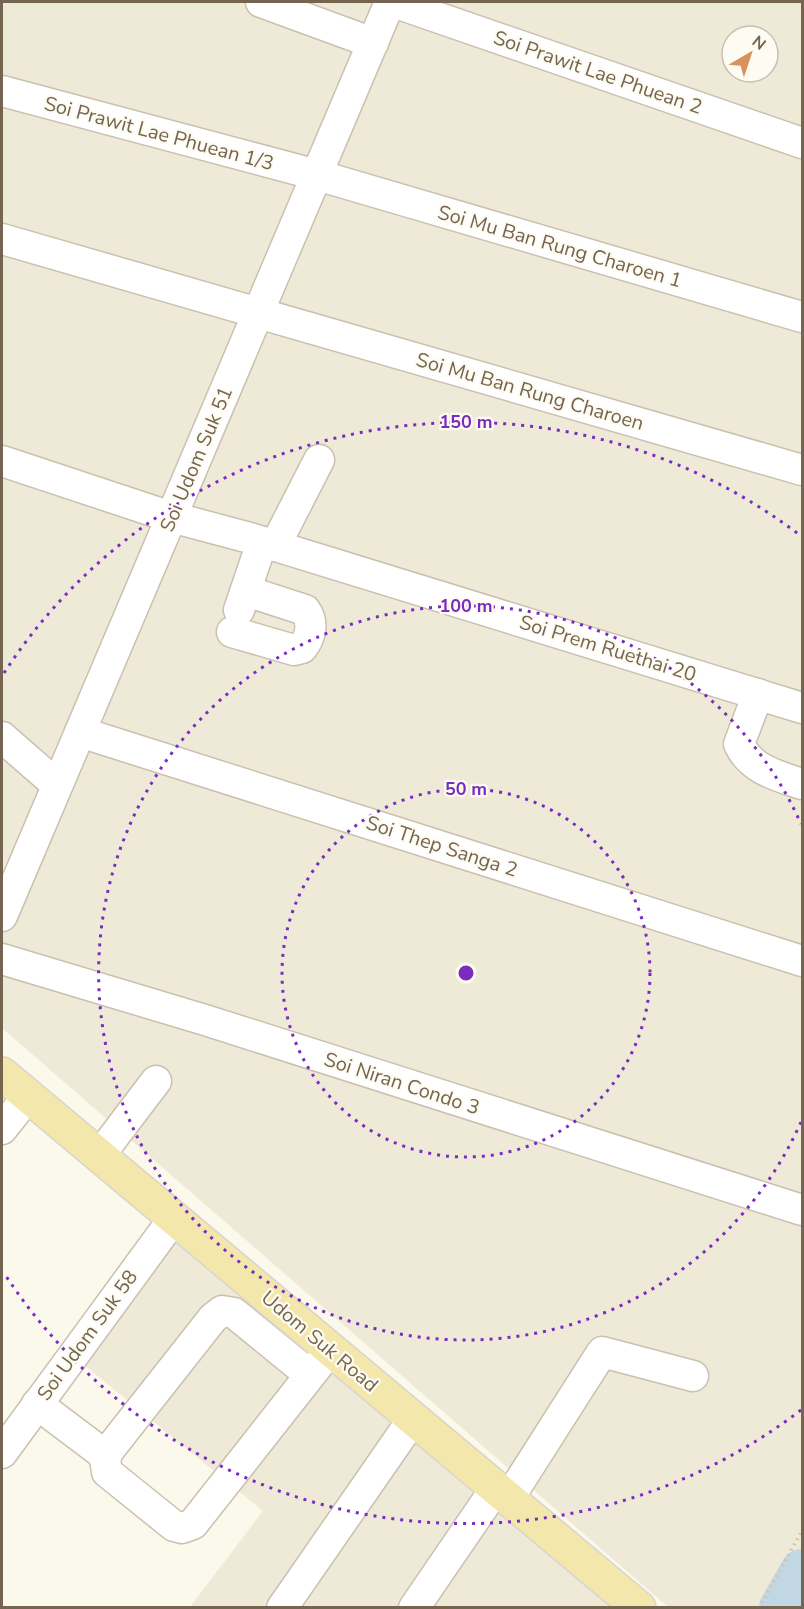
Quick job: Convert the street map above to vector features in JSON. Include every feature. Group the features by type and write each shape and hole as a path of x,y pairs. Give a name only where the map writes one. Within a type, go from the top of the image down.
{"main road":[{"name":"Udom Suk Road","path":"2,1074 174,1218 320,1363 414,1419 639,1608"}],"street":[{"path":"261,2 373,43"},
{"name":"Soi Udom Suk 51","path":"2,916 392,2"},
{"name":"Soi Prawit Lae Phuean 2","path":"392,2 802,143"},
{"name":"Soi Prawit Lae Phuean 1/3","path":"2,91 317,175"},
{"name":"Soi Mu Ban Rung Charoen 1","path":"317,175 802,317"},
{"name":"Soi Mu Ban Rung Charoen","path":"2,239 802,470"},
{"path":"246,591 305,610 311,625 307,642 303,648 294,650 229,641 246,591 269,544 319,460"},
{"name":"Soi Prem Ruethai 20","path":"2,461 171,517 269,544 802,708"},
{"path":"758,694 739,744 744,754 764,771 802,784"},
{"name":"Soi Thep Sanga 2","path":"80,732 802,961"},
{"path":"2,737 57,785"},
{"name":"Soi Niran Condo 3","path":"2,959 205,1020 802,1210"},
{"path":"99,1156 156,1081"},
{"path":"2,1129 28,1096"},
{"name":"Soi Udom Suk 58","path":"2,1453 174,1218"},
{"path":"222,1311 234,1313 320,1363 196,1522 188,1527 174,1526 109,1475 105,1467 106,1456 213,1318 222,1311"},
{"path":"414,1608 502,1493 602,1352 693,1376"},
{"path":"37,1404 106,1456"},
{"path":"282,1608 414,1419"}],"path":[{"path":"759,1608 802,1531"}],"shaded area":[{"path":"2,2 802,2 802,1607 668,1607 2,1028"},
{"path":"174,1220 629,1607 190,1607 263,1511 73,1356"}],"waterway":[{"path":"781,1608 802,1571"}]}
